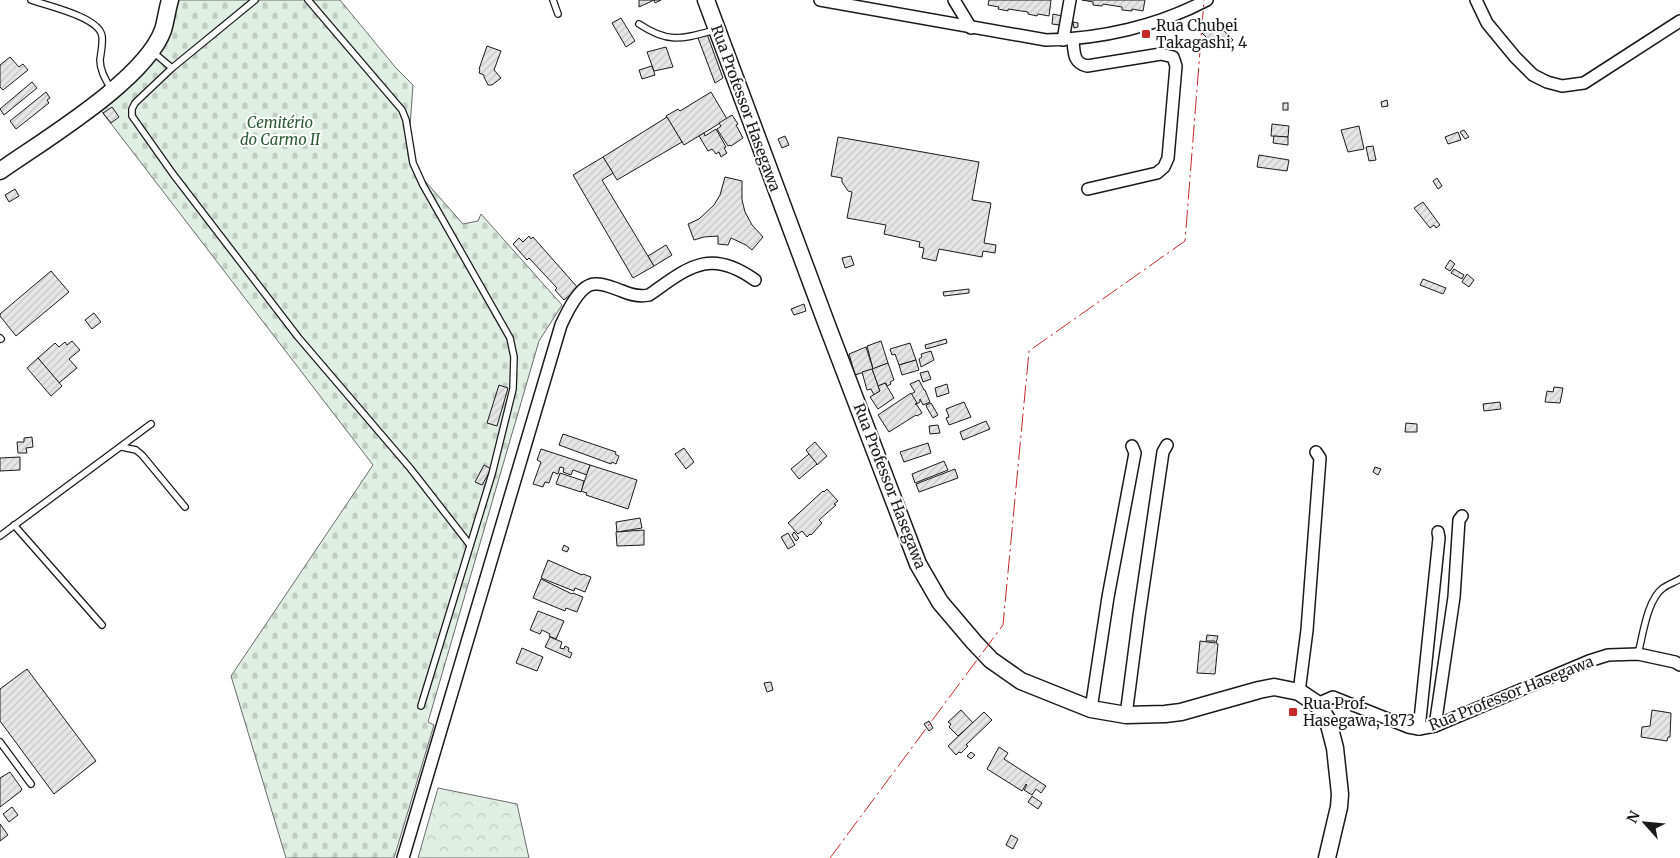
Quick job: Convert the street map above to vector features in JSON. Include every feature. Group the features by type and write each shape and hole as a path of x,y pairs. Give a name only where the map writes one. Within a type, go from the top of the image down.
{"street":[{"path":"0,171 97,103 144,61 162,31 170,0"},
{"name":"Rua Professor Hasegawa","path":"706,0 918,564 940,602 992,660 1021,681 1091,709 1126,715 1165,714 1181,712 1274,687 1299,692 1317,704 1328,721 1335,748 1340,794 1336,823 1327,858"},
{"path":"820,0 1046,40 1068,40 1106,34 1162,21 1207,0"},
{"path":"954,0 971,28"},
{"path":"1070,0 1068,40 1075,58 1081,65 1087,66 1160,54 1173,57 1176,66 1168,158 1164,167 1157,173 1088,189"},
{"path":"1184,12 1186,0"},
{"path":"1476,0 1487,23 1500,40 1533,75 1547,82 1562,86 1584,83 1680,21"},
{"path":"403,858 562,325 571,304 587,286 593,283 602,284 632,295 649,295 688,268 708,264 720,263 744,272 755,280"},
{"path":"1126,715 1139,616 1166,445"},
{"path":"1091,709 1108,597 1135,453 1132,446"},
{"path":"1299,692 1320,458 1316,452"},
{"path":"1435,726 1454,597 1459,520 1462,516"},
{"path":"1419,729 1439,538 1438,532"},
{"name":"Rua Professor Hasegawa","path":"1317,704 1333,698 1403,726 1419,729 1435,726 1589,661 1608,655 1638,654 1675,662 1680,665"}],"lane":[{"path":"31,0 81,17 97,27 102,34 100,62 102,72 112,91"},
{"path":"256,0 172,68 135,103 132,109 132,116 173,174 298,337 410,468 470,545"},
{"path":"308,0 402,110 406,120 414,163 423,186 511,343 514,357 513,389 492,474 421,706"},
{"path":"553,0 558,14"},
{"path":"638,24 673,39 682,39 717,30"},
{"path":"151,51 172,68"},
{"path":"0,536 151,424 121,448 129,447 142,455 185,507"},
{"path":"14,525 102,625"},
{"path":"1638,654 1647,618 1656,596 1662,588 1680,580"},
{"path":"0,742 31,784"}],"green space":[{"name":"Cemitério do Carmo II","path":"174,0 340,0 396,68 413,85 408,155 410,164 463,224 478,221 481,214 562,305 539,341 428,722 434,725 394,858 286,858 231,676 373,465 99,108 122,88"},
{"path":"438,788 517,804 529,858 418,858"}],"building":[{"path":"639,0 654,0 639,7"},
{"path":"989,0 1051,0 1049,16 1038,14 1037,16 1028,14 1028,12 998,9 999,7 988,5"},
{"path":"1082,0 1145,0 1143,11 1132,9 1132,11 1122,10 1122,7 1103,4 1102,6 1093,5 1093,2"},
{"path":"1053,14 1062,16 1060,25 1052,24"},
{"path":"621,18 635,41 626,47 612,23"},
{"path":"1213,20 1233,40 1222,50 1201,32"},
{"path":"1073,22 1078,23 1078,27 1074,28"},
{"path":"707,34 723,78 715,83 698,38"},
{"path":"487,46 501,51 494,70 501,78 492,85 488,85 484,75 479,73"},
{"path":"666,47 673,67 654,71 647,52"},
{"path":"10,57 19,67 23,64 28,70 3,90 0,87 0,65"},
{"path":"652,66 655,75 642,79 639,70"},
{"path":"32,82 37,88 4,115 0,109"},
{"path":"46,92 50,98 47,100 49,103 16,129 10,121"},
{"path":"711,92 727,119 684,145 666,116 678,109 680,111"},
{"path":"1387,100 1388,106 1382,107 1381,102"},
{"path":"1283,103 1288,103 1288,110 1283,110"},
{"path":"112,107 119,117 111,123 103,113"},
{"path":"732,115 738,124 736,125 743,138 728,146 717,129 721,126 719,123"},
{"path":"667,117 682,142 617,180 603,157"},
{"path":"1272,124 1289,126 1288,137 1271,136"},
{"path":"1359,126 1364,149 1348,152 1341,130"},
{"path":"716,129 726,147 724,148 727,153 721,157 719,152 716,154 712,149 708,151 699,136 704,133 705,136"},
{"path":"1464,130 1469,137 1465,139 1460,132"},
{"path":"1458,132 1461,140 1448,144 1445,137"},
{"path":"785,136 789,145 782,148 778,139"},
{"path":"1274,136 1288,137 1288,145 1273,143"},
{"path":"838,137 979,162 972,200 991,203 984,243 996,245 995,253 983,251 982,257 939,249 936,261 922,258 924,248 919,247 920,242 884,234 886,225 847,218 852,192 848,191 842,182 842,178 831,176"},
{"path":"1373,146 1376,160 1369,161 1366,147"},
{"path":"1259,155 1289,160 1287,171 1257,167"},
{"path":"603,157 613,173 602,180 654,266 633,278 573,175"},
{"path":"725,177 742,181 742,200 745,212 752,225 763,237 752,250 731,238 728,245 718,244 718,236 694,240 688,224 699,219 714,205 720,195"},
{"path":"1437,178 1442,186 1438,189 1433,181"},
{"path":"15,189 19,196 9,202 5,195"},
{"path":"1423,202 1440,225 1436,228 1434,225 1430,228 1414,208"},
{"path":"529,236 531,239 533,237 578,288 564,300 555,290 557,288 513,244 519,238 523,242"},
{"path":"666,245 672,255 654,266 648,256"},
{"path":"851,256 854,265 845,268 842,258"},
{"path":"1450,260 1455,264 1450,271 1445,268"},
{"path":"1454,269 1464,275 1462,279 1451,273"},
{"path":"51,271 69,292 16,336 0,314"},
{"path":"1467,274 1474,280 1469,287 1462,282"},
{"path":"1423,279 1446,288 1443,294 1420,285"},
{"path":"969,289 969,293 944,296 943,292"},
{"path":"804,304 806,311 794,315 791,309"},
{"path":"94,313 101,322 92,329 85,320"},
{"path":"946,339 947,343 926,349 925,345"},
{"path":"72,341 80,350 69,359 77,368 59,383 38,358 55,343 59,347 65,342 67,345"},
{"path":"881,341 888,363 873,369 867,346"},
{"path":"910,343 916,360 899,365 895,354 892,355 890,349"},
{"path":"866,347 873,369 855,375 849,354"},
{"path":"931,351 934,360 921,367 919,359 922,357 921,354"},
{"path":"38,358 62,386 51,396 27,368"},
{"path":"916,360 919,370 902,375 899,365"},
{"path":"888,363 894,380 887,386 886,383 878,386 872,369"},
{"path":"872,369 880,391 874,395 871,389 867,390 862,372"},
{"path":"928,371 931,379 923,382 920,373"},
{"path":"919,380 930,402 923,405 920,399 920,402 917,404 911,394 915,392 910,384"},
{"path":"885,383 894,398 878,409 870,397 880,391 878,386"},
{"path":"947,384 949,393 937,397 935,388"},
{"path":"499,385 508,388 497,426 487,423"},
{"path":"1554,387 1563,388 1560,403 1545,402 1547,391 1553,392"},
{"path":"911,393 917,403 915,404 922,413 889,432 878,415"},
{"path":"964,402 971,417 949,425 946,418 949,417 946,409"},
{"path":"1500,402 1501,409 1484,411 1483,404"},
{"path":"931,403 938,415 933,418 926,405"},
{"path":"986,421 990,429 963,440 960,432"},
{"path":"1406,423 1417,424 1417,432 1405,432"},
{"path":"938,425 940,433 930,434 929,426"},
{"path":"563,434 616,452 615,454 619,456 616,464 612,462 611,464 559,445"},
{"path":"32,437 33,447 26,448 27,453 18,453 17,442 24,442 24,438"},
{"path":"815,442 827,456 817,465 806,450"},
{"path":"928,443 931,453 904,462 900,452"},
{"path":"684,448 694,462 686,469 675,454"},
{"path":"541,449 590,465 587,475 573,470 571,475 563,472 564,468 560,467 558,474 553,472 549,483 545,482 543,487 533,484 541,462 537,460"},
{"path":"809,454 817,464 799,479 791,469"},
{"path":"20,457 20,470 0,471 0,458"},
{"path":"944,461 948,470 915,483 912,474"},
{"path":"484,465 491,469 482,485 475,482"},
{"path":"590,465 637,480 628,509 586,495 587,493 581,491"},
{"path":"1375,467 1381,469 1378,475 1373,472"},
{"path":"955,469 958,478 919,492 916,484"},
{"path":"560,473 584,481 581,492 556,484"},
{"path":"827,489 838,501 834,504 836,505 819,520 822,523 811,535 807,537 802,531 798,534 788,523"},
{"path":"640,518 642,528 617,532 616,522"},
{"path":"644,530 644,545 617,546 616,532"},
{"path":"794,532 799,538 796,541 792,535"},
{"path":"788,533 795,545 788,549 781,537"},
{"path":"564,545 569,548 567,552 562,550"},
{"path":"548,560 591,577 585,592 575,588 574,591 541,578"},
{"path":"541,579 572,594 583,597 577,612 566,608 565,611 533,598"},
{"path":"538,611 564,621 556,639 542,630 540,634 530,630"},
{"path":"1207,635 1218,636 1215,674 1197,673 1200,641 1215,643 1215,641 1206,641"},
{"path":"550,637 562,642 560,648 564,649 565,646 569,648 568,651 572,653 570,658 545,647"},
{"path":"522,648 543,657 537,671 516,663"},
{"path":"27,669 96,761 54,794 0,721 0,689"},
{"path":"771,682 773,690 767,692 764,683"},
{"path":"961,710 973,723 958,736 949,727 951,724 948,722"},
{"path":"1652,710 1671,713 1670,737 1668,737 1667,741 1641,737 1642,727 1650,726"},
{"path":"984,712 992,720 966,745 968,746 961,753 959,752 956,755 948,746"},
{"path":"929,721 933,728 929,731 924,724"},
{"path":"999,747 1008,753 1004,759 1046,786 1041,793 1036,789 1032,795 1024,790 1026,784 1022,791 987,769"},
{"path":"971,752 975,755 971,759 967,756"},
{"path":"10,772 22,789 0,807 0,778"},
{"path":"1032,796 1042,803 1038,809 1028,802"},
{"path":"12,807 18,815 9,822 3,814"},
{"path":"0,824 8,835 0,841"},
{"path":"1011,835 1018,839 1013,849 1006,845"}],"power":[{"path":"830,858 1003,625 1029,351 1185,241 1204,0"}],"place":[{"name":"Rua Chubei Takagashi, 4","path":"1146,34"},
{"name":"Rua Prof. Hasegawa, 1873","path":"1293,712"}]}
